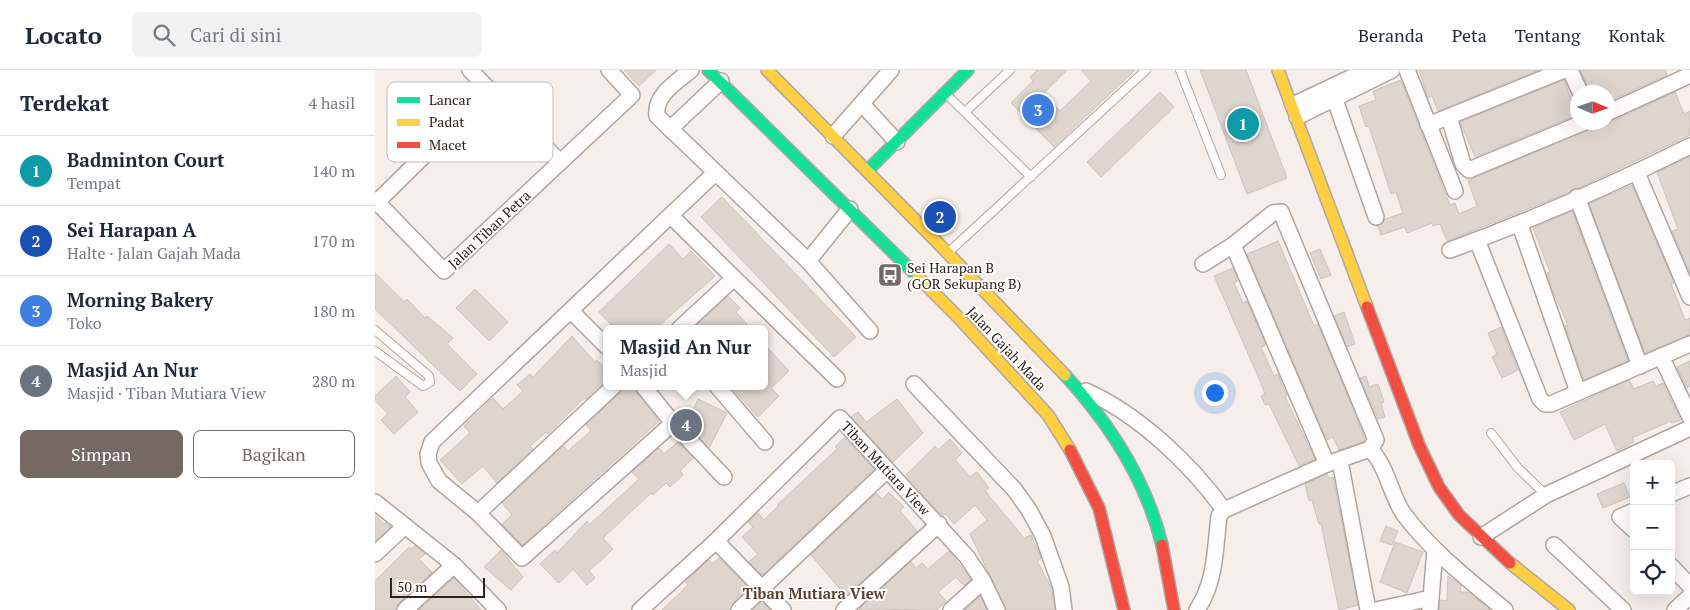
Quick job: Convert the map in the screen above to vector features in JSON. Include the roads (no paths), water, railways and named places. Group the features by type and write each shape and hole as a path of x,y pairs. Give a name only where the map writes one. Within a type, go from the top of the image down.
{"main road":[{"name":"Jalan Gajah Mada","path":"709,70 965,325 1047,415 1079,465 1099,508 1124,610"},
{"name":"Jalan Gajah Mada","path":"767,70 948,252 1075,386 1105,422 1122,448 1149,502 1169,574 1174,610"},
{"path":"868,170 968,70"},
{"path":"1278,70 1419,445 1447,500 1481,537 1569,610"}],"street":[{"path":"470,70 481,82"},
{"name":"Jalan Tiban Petra","path":"416,162 376,201 444,271 632,96 609,70"},
{"path":"691,70 661,96 657,104 657,116 808,261 870,331"},
{"path":"833,136 891,70"},
{"path":"1295,111 1367,70"},
{"path":"1295,111 1334,97 1392,70"},
{"path":"1407,70 1455,190"},
{"path":"1428,125 1564,70"},
{"path":"1570,70 1577,85"},
{"path":"1615,109 1690,75"},
{"path":"670,129 721,82"},
{"path":"1334,97 1376,217"},
{"path":"862,104 897,142"},
{"path":"1449,117 1463,164 1469,170 1570,128"},
{"path":"1450,250 1519,225 1577,197 1637,173 1690,146"},
{"path":"553,155 560,162"},
{"path":"673,423 522,558 479,513 439,481 431,470 428,454 432,442 715,173"},
{"path":"1637,173 1690,297"},
{"path":"1577,197 1640,366"},
{"path":"808,261 851,210"},
{"path":"1197,610 1205,598 1213,575 1219,516 1224,510 1333,462 1370,449 1376,444 1374,431 1283,214 1278,211 1273,213 1233,245 1203,264"},
{"path":"671,216 837,379"},
{"path":"1519,225 1578,392"},
{"path":"1477,240 1540,399 1545,404 1551,404 1690,344"},
{"path":"1233,245 1333,462 1368,610"},
{"path":"683,325 734,278"},
{"path":"571,311 603,344"},
{"path":"1661,356 1690,417"},
{"path":"914,384 1014,489 1029,510 1043,536 1058,578 1064,610"},
{"path":"1075,386 1107,400 1154,436 1207,486 1224,510"},
{"path":"479,513 610,390"},
{"path":"646,390 673,423 724,477"},
{"path":"720,390 765,442"},
{"name":"Tiban Mutiara View","path":"640,610 716,541 840,418 886,471 939,524 967,558 983,580 997,610"},
{"path":"1481,537 1546,495 1690,428"},
{"path":"1370,449 1379,460 1399,507 1435,550 1493,605 1505,610"},
{"path":"739,610 886,471"},
{"path":"1675,492 1690,486"},
{"path":"375,502 454,565 492,608"},
{"path":"1630,513 1620,517 1630,526"},
{"path":"844,610 939,524"},
{"path":"375,554 405,526"},
{"path":"716,541 783,610"},
{"path":"1554,545 1623,610"},
{"path":"1376,610 1431,604 1435,550"},
{"path":"405,610 454,565"},
{"path":"1680,568 1690,586"},
{"path":"951,610 983,580"},
{"path":"1548,610 1550,594"},
{"path":"1675,610 1690,596"}],"lane":[{"path":"965,112 1010,70"},
{"path":"948,252 1146,70"},
{"path":"1180,70 1221,175"},
{"path":"946,94 1031,177"},
{"path":"375,330 429,376 431,382 423,386 375,351"},
{"path":"1491,433 1518,468 1546,495"}],"place":[{"name":"Morning Bakery","path":"1038,110"},
{"name":"Badminton Court","path":"1243,124"},
{"name":"Sei Harapan A","path":"940,217"},
{"name":"Sei Harapan B (GOR Sekupang B)","path":"890,275"},
{"name":"Masjid An Nur","path":"686,425"}],"district":[{"name":"Tiban Mutiara View","path":"814,593"}]}
